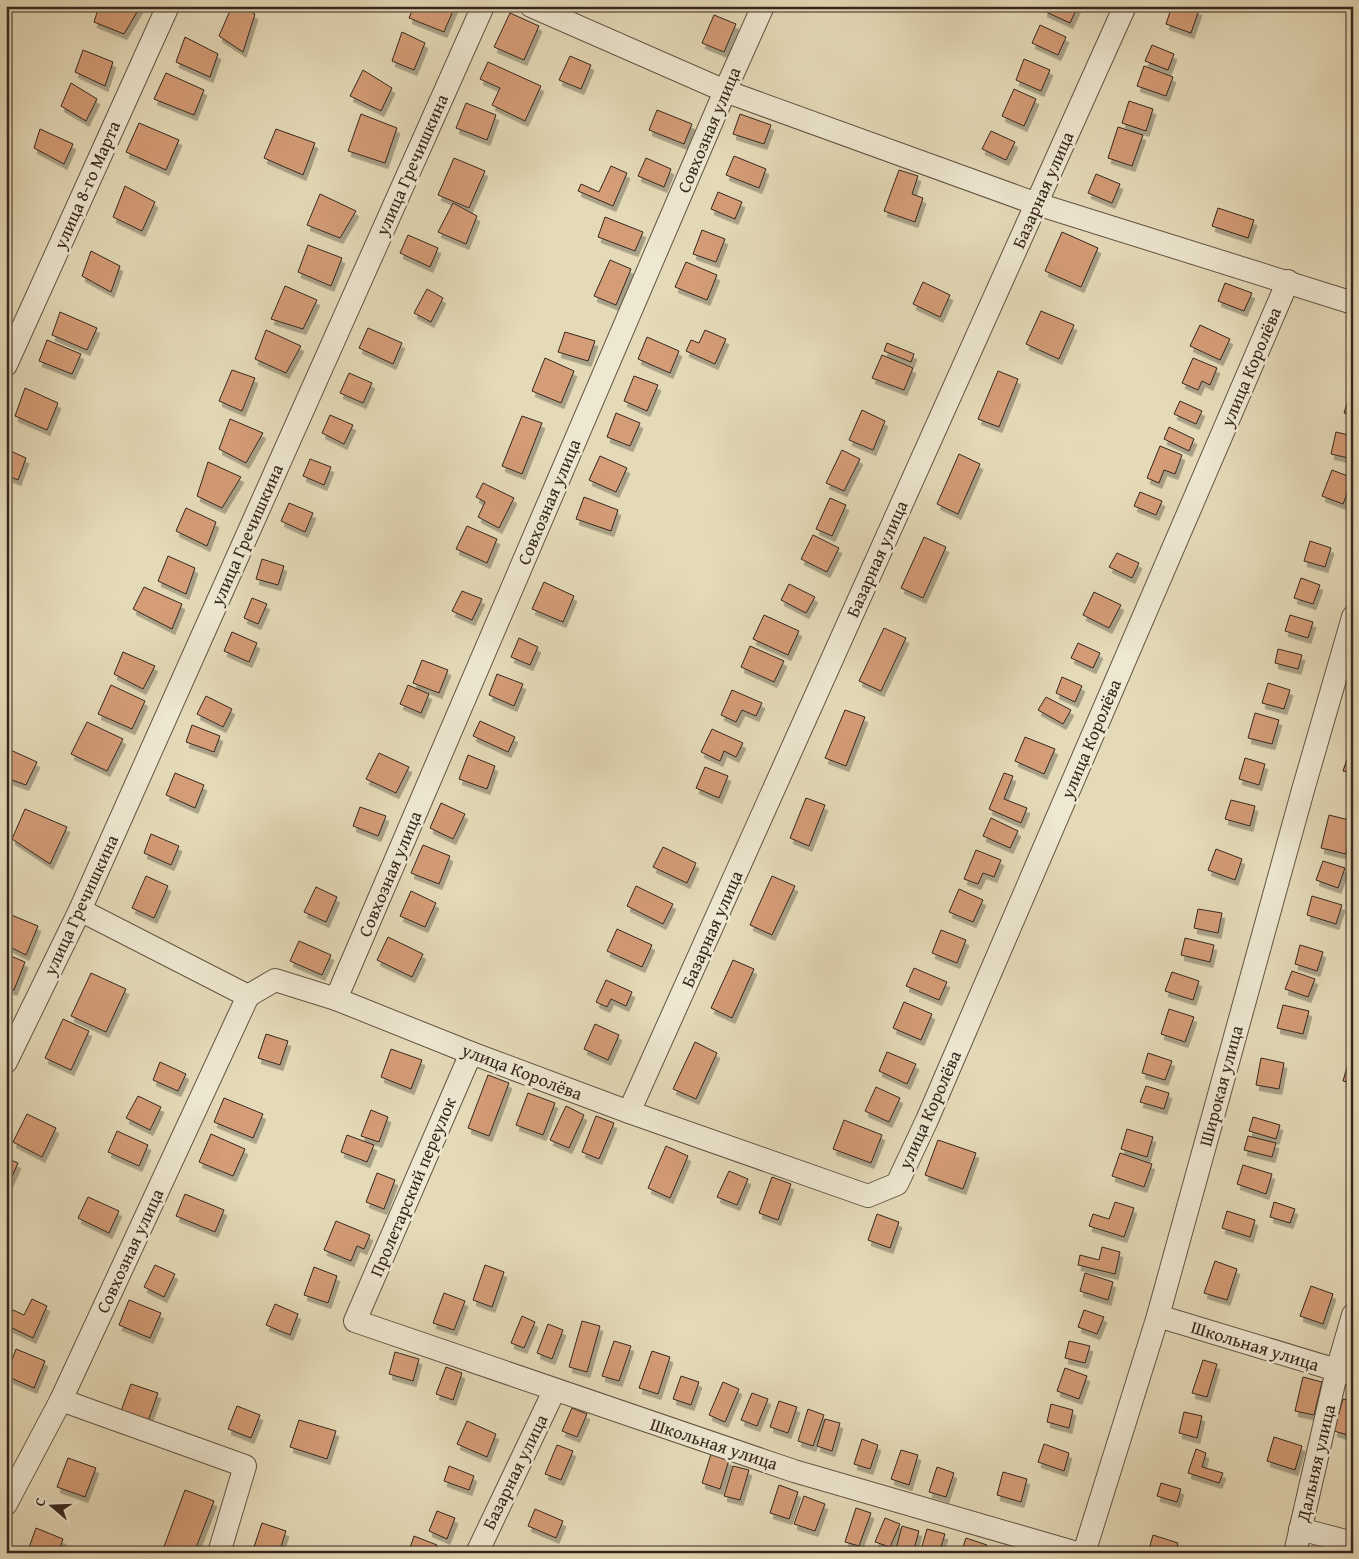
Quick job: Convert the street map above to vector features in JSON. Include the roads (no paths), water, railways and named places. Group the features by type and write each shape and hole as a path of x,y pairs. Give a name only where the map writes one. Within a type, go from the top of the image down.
{"street":[{"name":"улица 8-го Марта","path":"6,365 168,6"},
{"name":"улица Гречишкина","path":"6,1062 80,910 483,6"},
{"path":"531,6 725,91 1037,204 1288,281 1353,303"},
{"name":"Совхозная улица","path":"336,998 763,6"},
{"name":"Базарная улица","path":"629,1112 1125,6"},
{"name":"улица Королёва","path":"248,996 275,980 336,998 471,1053 629,1112 868,1196 897,1184 927,1120 1288,281"},
{"name":"Широкая улица","path":"1084,1553 1158,1316 1353,616"},
{"path":"80,910 248,996"},
{"name":"Совхозная улица","path":"6,1504 61,1400 248,996"},
{"name":"Пролетарский переулок","path":"355,1321 471,1053"},
{"name":"Дальняя улица","path":"1294,1553 1345,1373 1353,1315"},
{"name":"Школьная улица","path":"1158,1316 1345,1373"},
{"name":"Школьная улица","path":"355,1321 554,1391 794,1471 1077,1553"},
{"name":"Базарная улица","path":"477,1553 554,1391"},
{"path":"61,1400 245,1466 218,1553"},
{"path":"1300,1529 1353,1543"}]}
